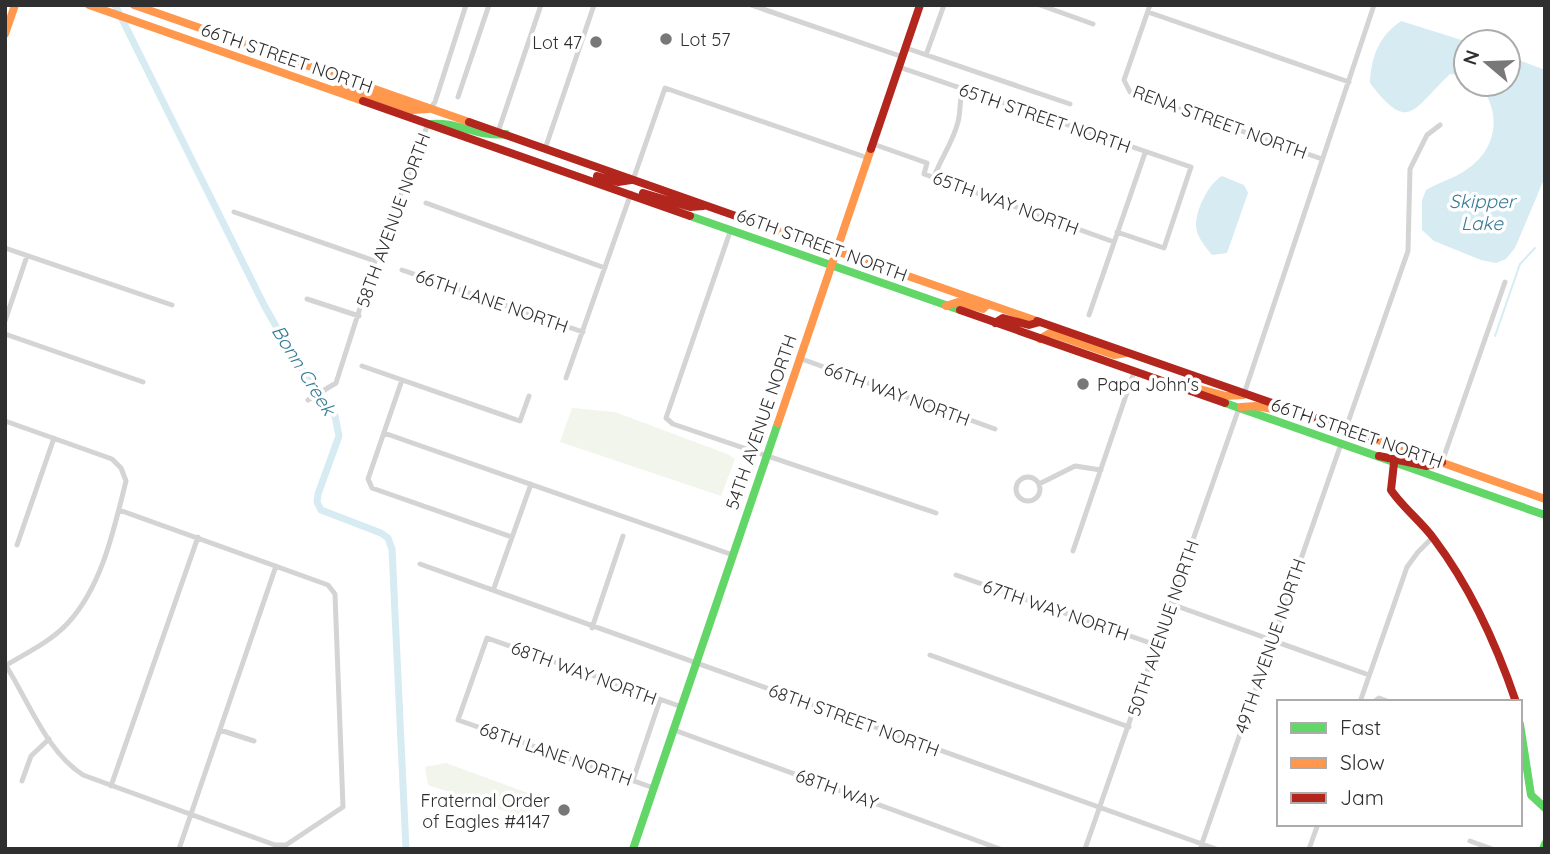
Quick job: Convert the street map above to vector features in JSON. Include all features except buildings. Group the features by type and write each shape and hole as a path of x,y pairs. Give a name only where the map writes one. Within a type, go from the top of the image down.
{"main road":[{"path":"5,34 15,5"},
{"name":"66TH STREET NORTH","path":"89,5 1545,515"},
{"name":"66TH STREET NORTH","path":"135,5 1545,499"},
{"name":"54TH AVENUE NORTH","path":"633,849 920,5"},
{"path":"333,91 345,88 412,110 430,108"},
{"path":"428,124 441,121 495,138 502,133"},
{"path":"555,167 618,182 633,180"},
{"path":"631,194 639,192 656,195 690,207 706,205"},
{"path":"946,306 958,302 983,309 988,303"},
{"path":"995,323 1003,318 1029,326 1040,322"},
{"path":"1040,339 1050,333 1114,355 1128,353"},
{"path":"1164,382 1186,382 1231,397 1244,394"},
{"path":"1239,408 1254,406 1288,417 1303,414"},
{"path":"1377,457 1389,454 1430,467 1442,463"},
{"path":"1394,463 1391,491 1433,537 1470,593 1489,628 1515,700"},
{"path":"1522,749 1525,786 1536,802 1545,808"}],"street":[{"name":"58TH AVENUE NORTH","path":"430,108 435,102 466,5"},
{"path":"458,97 489,5"},
{"path":"502,133 541,5"},
{"path":"545,149 594,5"},
{"path":"751,5 904,53 926,55 1070,104"},
{"path":"926,55 944,5"},
{"path":"1040,5 1093,24"},
{"path":"1244,394 1374,5"},
{"path":"1149,8 1349,82"},
{"name":"RENA STREET NORTH","path":"1149,8 1124,80 1130,92 1322,159"},
{"name":"65TH STREET NORTH","path":"900,67 1191,167 1164,248 1117,232"},
{"path":"633,180 665,88 869,158"},
{"path":"934,177 939,161 947,153 959,118 958,104 963,89"},
{"name":"58TH AVENUE NORTH","path":"311,399 336,383 375,261 428,124"},
{"path":"1346,428 1408,251 1410,169 1427,135 1440,125"},
{"name":"65TH WAY NORTH","path":"873,144 928,163 925,174 1114,242"},
{"path":"1089,315 1145,153"},
{"path":"566,378 631,194"},
{"path":"426,202 605,268"},
{"path":"234,212 375,261"},
{"path":"731,229 666,418 673,424 936,513"},
{"path":"5,248 172,305"},
{"path":"5,321 27,256"},
{"name":"66TH LANE NORTH","path":"402,270 583,332"},
{"path":"1442,463 1505,282"},
{"path":"306,299 359,316"},
{"path":"5,334 143,382"},
{"name":"66TH WAY NORTH","path":"799,358 995,429"},
{"path":"362,366 520,421 529,397"},
{"path":"1073,551 1134,372"},
{"path":"402,380 368,479 372,488 512,537"},
{"name":"50TH AVENUE NORTH","path":"1085,849 1239,408"},
{"path":"5,421 104,456 121,468 126,481 95,581 83,605 66,625 6,665 49,739 72,768 111,786 190,817 275,845 286,845 343,807 335,594 328,585 119,510"},
{"path":"384,433 733,555"},
{"path":"17,545 54,438"},
{"name":"49TH AVENUE NORTH","path":"1201,846 1341,444"},
{"path":"1039,484 1076,466 1101,470"},
{"path":"1023,478 1032,478 1039,484 1040,493 1034,500 1024,500 1017,494 1017,485 1023,478"},
{"path":"494,589 530,484"},
{"path":"592,628 623,536"},
{"path":"111,786 198,537"},
{"path":"1361,700 1408,567 1433,537"},
{"name":"68TH STREET NORTH","path":"420,564 494,589 499,594 592,628 1100,807 1201,846 1216,849"},
{"path":"179,849 276,566"},
{"name":"67TH WAY NORTH","path":"957,575 1156,645"},
{"path":"1171,604 1369,675"},
{"name":"68TH WAY NORTH","path":"458,720 487,638 682,707"},
{"path":"930,655 1129,727"},
{"path":"633,780 660,699"},
{"name":"68TH LANE NORTH","path":"458,720 654,788"},
{"path":"220,730 254,741"},
{"name":"68TH WAY","path":"674,730 1000,849"},
{"path":"22,781 30,757 49,739"},
{"path":"1309,849 1317,826"},
{"path":"1469,841 1492,849"}],"shaded area":[{"path":"572,408 615,412 727,454 735,459 721,496 560,442"},
{"path":"446,763 536,796 526,818 428,785 425,767"}],"water":[{"path":"1401,21 1452,37 1452,74 1410,111 1402,112 1394,108 1370,83 1372,64 1378,48 1393,27"},
{"name":"Skipper Lake","path":"1522,61 1545,70 1545,177 1515,248 1506,259 1496,263 1481,260 1434,241 1422,230 1422,200 1426,190 1466,170 1485,152 1493,130 1491,106 1487,98 1522,98"},
{"path":"1222,176 1244,185 1248,193 1227,253 1212,255 1202,242 1196,225 1208,190"}],"waterway":[{"name":"Bonn Creek","path":"115,5 264,305 294,358 335,416 339,436 318,494 317,502 321,510 381,533 388,538 392,549 406,849"},
{"path":"1495,336 1520,264 1535,248"}],"traffic: fast":[{"path":"430,124 449,125 487,134 506,134"},
{"path":"690,216 960,310"},
{"path":"1225,403 1545,515"},
{"path":"633,849 778,423"},
{"path":"1522,737 1531,795 1545,808"},
{"path":"1543,849 1545,844"}],"traffic: slow":[{"path":"5,34 15,5"},
{"path":"89,5 363,101"},
{"path":"134,5 469,122"},
{"path":"334,90 345,87 412,110 428,109"},
{"path":"778,423 871,149"},
{"path":"750,221 1037,321"},
{"path":"946,306 958,302 983,309 988,304"},
{"path":"1040,339 1050,333 1114,355 1126,353"},
{"path":"1173,382 1226,396 1243,395"},
{"path":"1241,407 1255,406 1301,414"},
{"path":"1375,439 1545,499"}],"traffic: jam":[{"path":"871,149 920,5"},
{"path":"363,101 690,216"},
{"path":"469,122 750,221"},
{"path":"597,176 618,182 631,180"},
{"path":"643,193 690,207 703,206"},
{"path":"960,310 1225,403"},
{"path":"995,323 1003,318 1029,325 1040,322"},
{"path":"1037,321 1375,439"},
{"path":"1379,456 1427,466 1442,462"},
{"path":"1394,463 1391,490 1429,532 1460,577 1491,637 1515,700"}],"place":[{"name":"Lot 57","path":"666,39"},
{"name":"Lot 47","path":"596,42"},
{"name":"Papa John's","path":"1083,384"},
{"name":"Fraternal Order of Eagles #4147","path":"564,810"}]}
